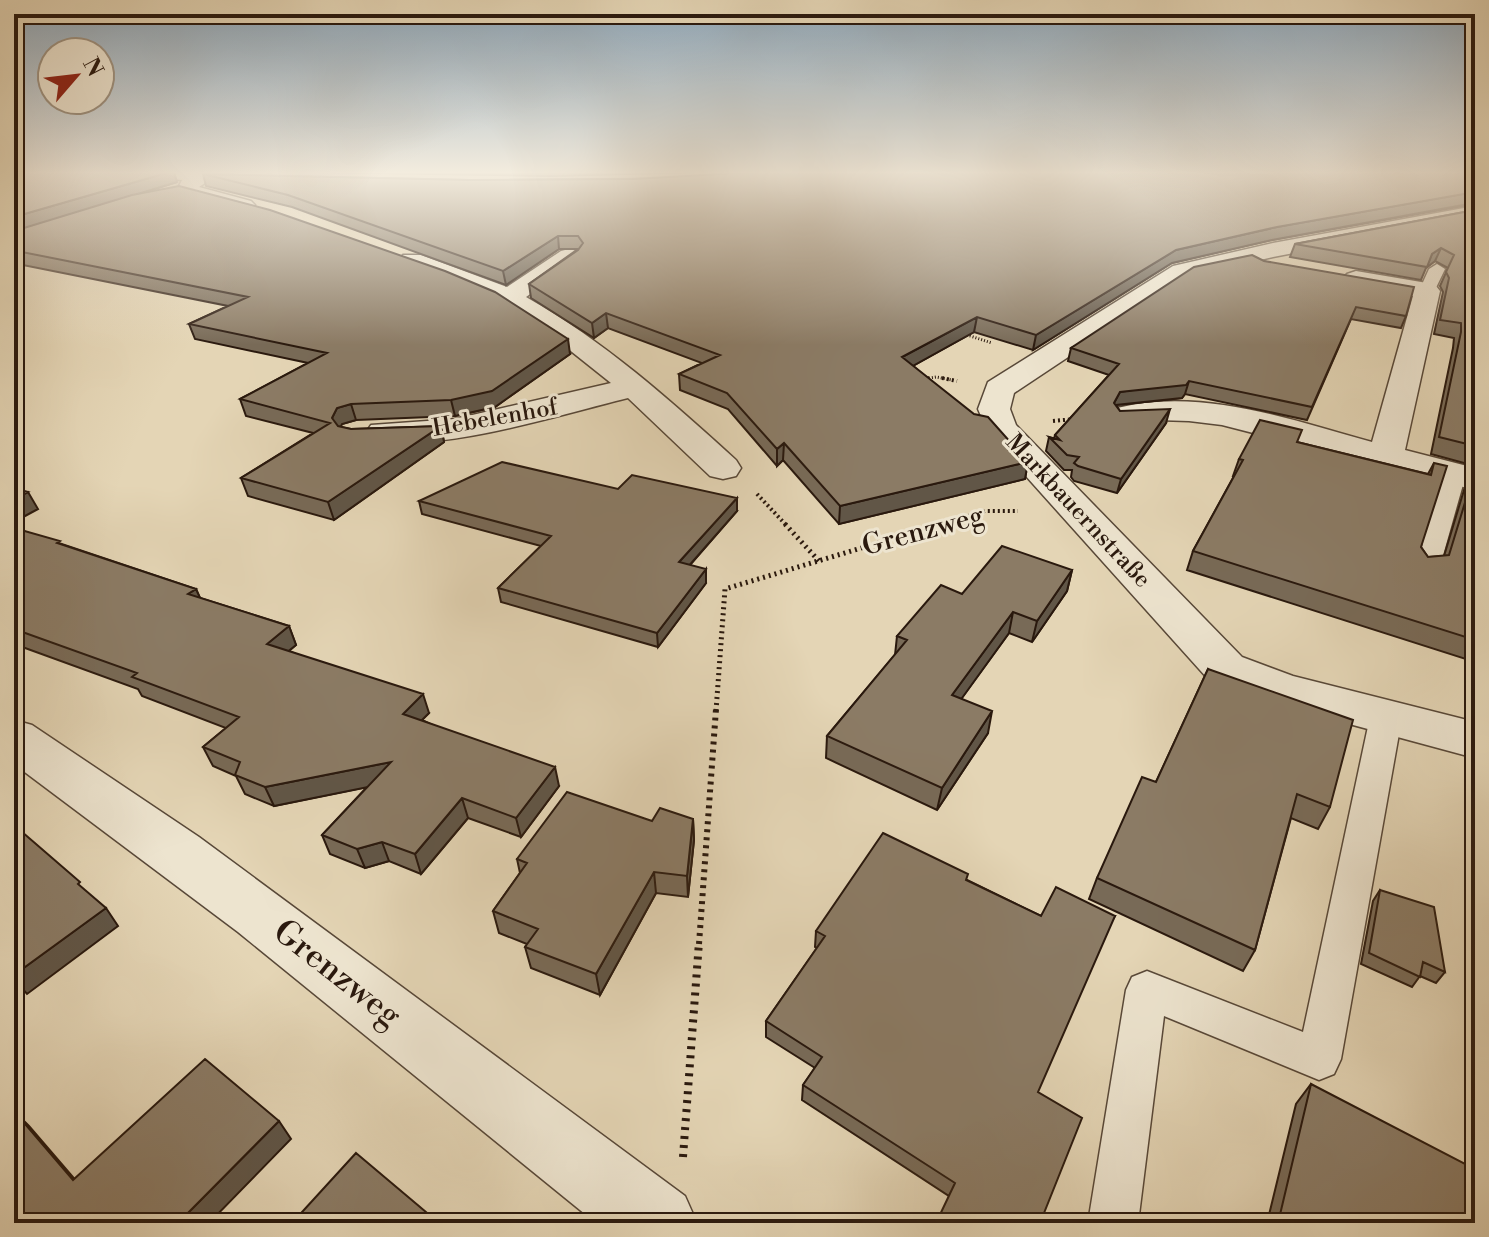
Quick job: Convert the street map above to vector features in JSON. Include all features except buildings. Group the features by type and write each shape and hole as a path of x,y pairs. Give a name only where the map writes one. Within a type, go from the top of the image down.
{"street":[{"path":"999,389 1047,361 1182,271 1384,230"},
{"path":"387,251 508,298 583,347 679,426 723,468"},
{"path":"508,298 569,256"},
{"path":"1239,258 1296,268"},
{"path":"1339,276 1432,280 1386,456"},
{"name":"Hebelenhof","path":"356,433 455,429 632,388"},
{"name":"Markbauernstraße","path":"999,389 994,409 1001,428 1225,668 1281,689 1475,740"},
{"path":"1129,415 1154,408 1203,410 1465,477"},
{"name":"Grenzweg","path":"14,738 90,787 265,918 655,1221"}],"lane":[{"path":"1427,566 1465,477"},
{"path":"1113,1223 1147,990 1319,1059 1386,717"}],"path":[{"path":"961,333 1047,361"},
{"path":"921,379 936,377 999,389"},
{"path":"1001,428 1129,415"},
{"path":"723,468 739,475 819,561"},
{"name":"Grenzweg","path":"655,1221 683,1157 725,589 985,511 1077,510"}]}
